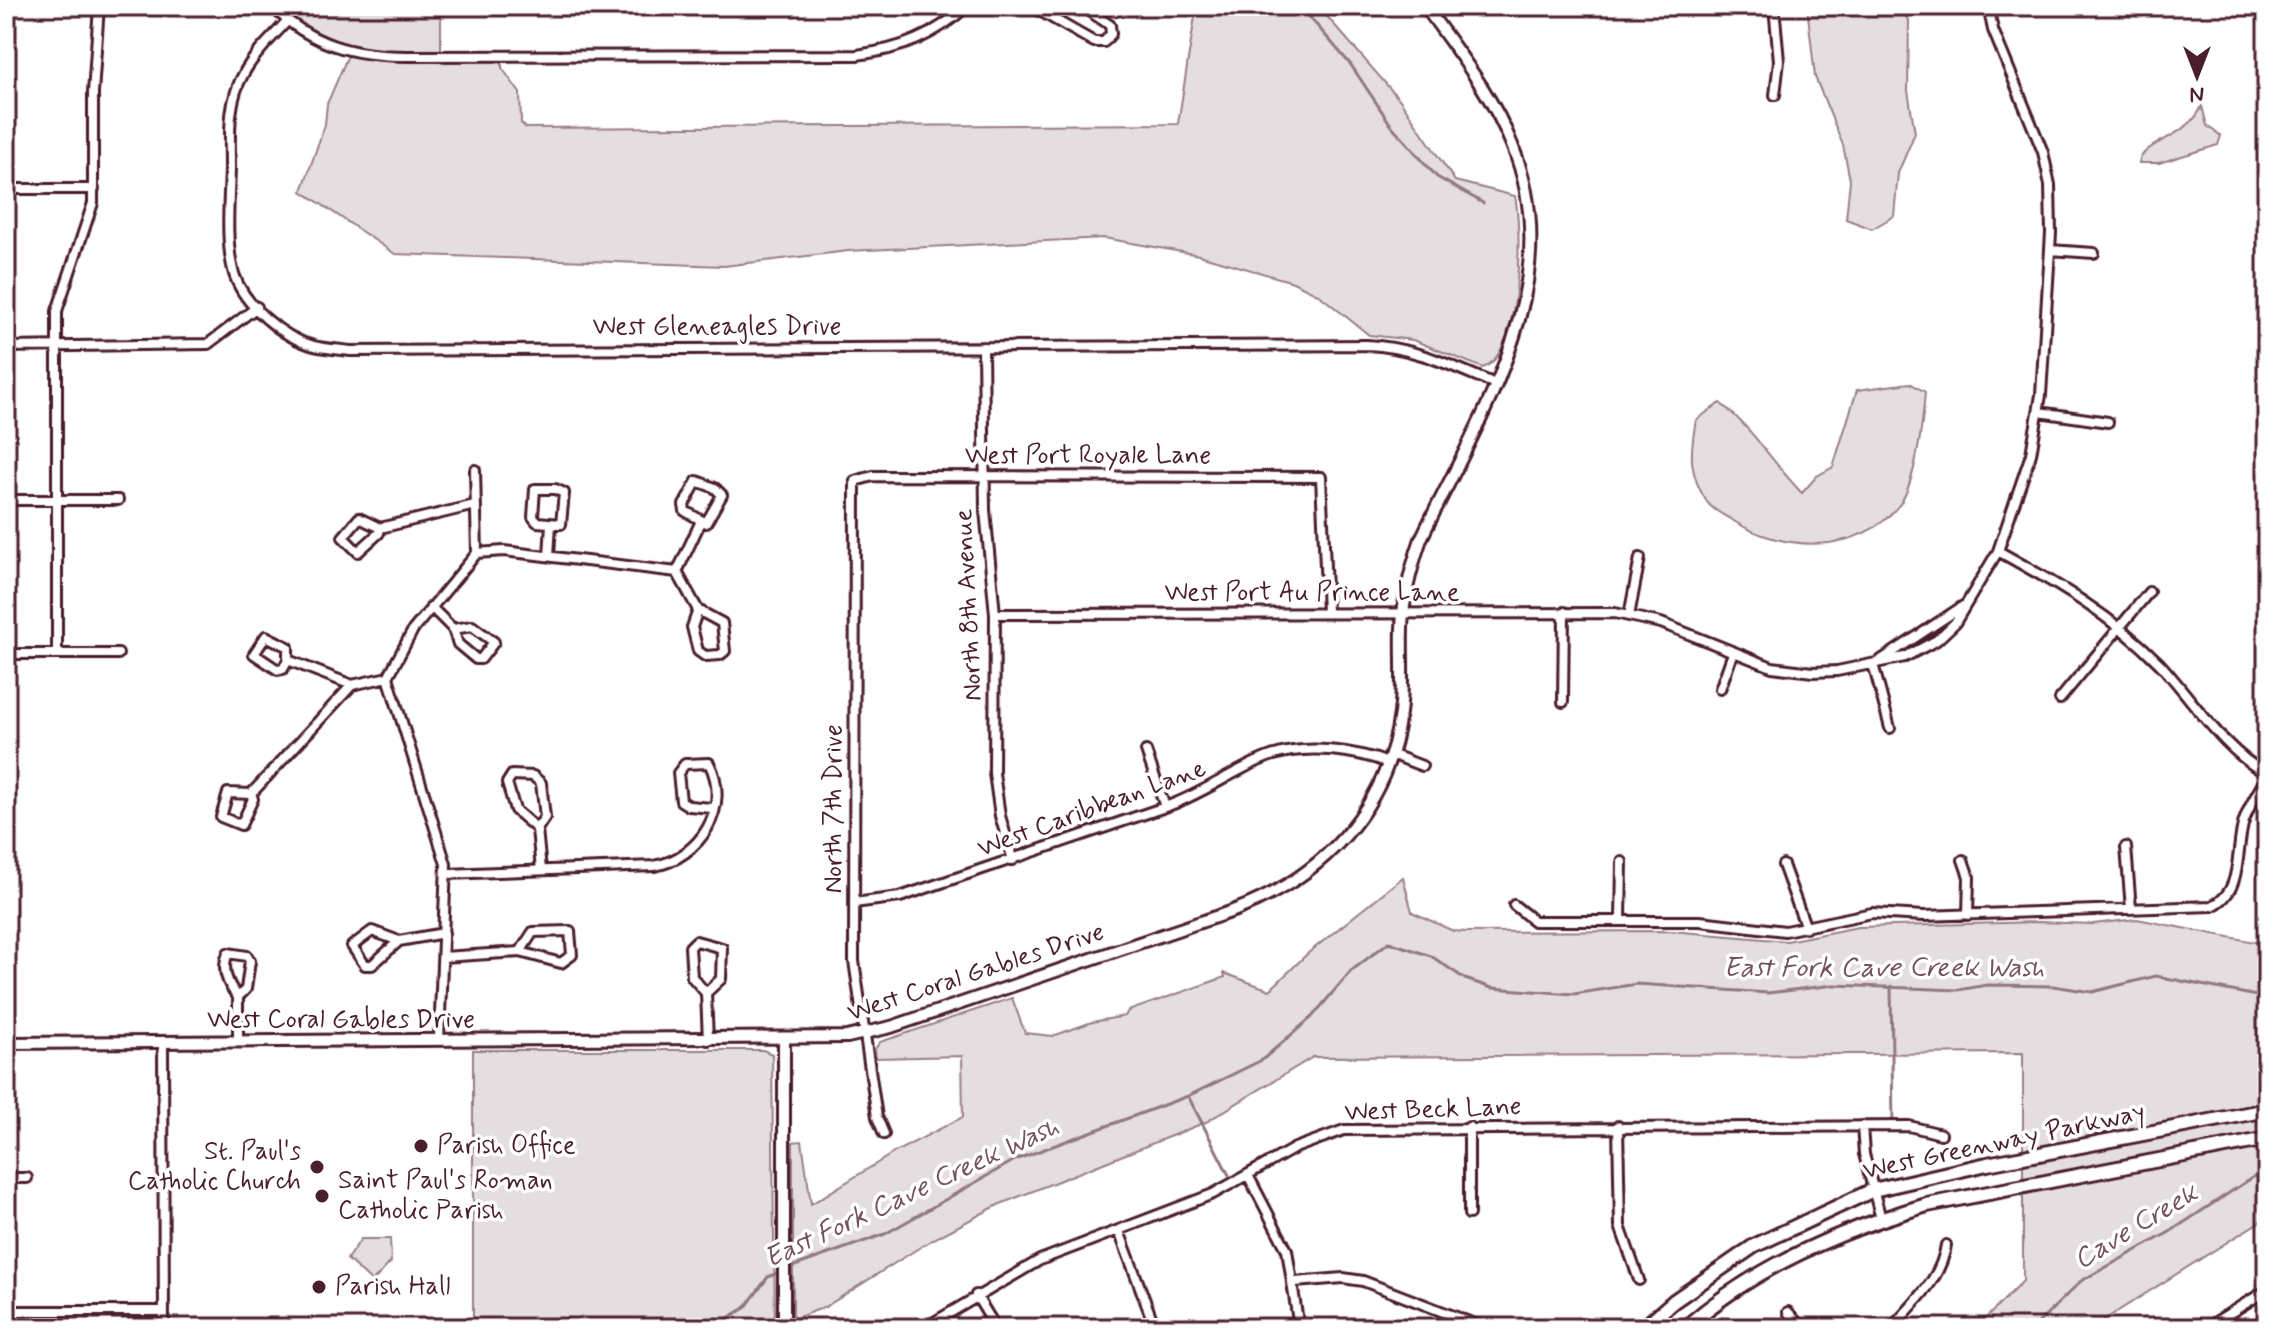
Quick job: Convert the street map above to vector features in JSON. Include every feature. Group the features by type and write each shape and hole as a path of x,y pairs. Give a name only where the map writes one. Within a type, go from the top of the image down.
{"main road":[{"name":"West Greenway Parkway","path":"1643,1328 1685,1292 1754,1246 1873,1190 1973,1167 2267,1110"},
{"name":"West Greenway Parkway","path":"1685,1328 1766,1272 1834,1237 1881,1219 1927,1205 2267,1139"}],"street":[{"path":"57,654 57,347 60,298 89,223 94,189 93,93 99,6"},
{"path":"272,6 287,21 314,38 350,52 369,55 857,55 913,43 932,35 967,6"},
{"path":"1031,6 1094,42 1104,42 1111,34 1110,25 1081,6"},
{"name":"West Coral Gables Drive","path":"6,1043 831,1039 864,1034 1270,896 1313,868 1342,841 1369,806 1389,758 1401,699 1403,612 1421,539 1515,339 1530,266 1530,212 1521,168 1491,102 1425,6"},
{"path":"1774,6 1779,61 1775,95"},
{"name":"West Port Au Prince Lane","path":"995,614 1564,612 1629,616 1661,623 1772,667 1813,672 1905,657 1937,640 1955,623 1998,551 2023,482 2039,412 2051,197 2043,152 1993,30 1988,6"},
{"name":"West Gleneagles Drive","path":"287,21 244,73 231,117 230,228 234,273 257,307 293,337 313,346 350,351 1392,346 1433,356 1495,384"},
{"path":"6,189 94,189"},
{"path":"2050,250 2094,253"},
{"path":"6,347 208,344 257,307"},
{"name":"North 8th Avenue","path":"983,347 984,476 995,614 994,773 1000,816 1013,860"},
{"path":"2039,412 2108,422"},
{"path":"439,1040 446,874 442,842 388,677 413,630 477,553 475,470"},
{"name":"West Port Royale Lane","path":"855,481 873,476 1321,477 1327,612"},
{"path":"697,481 715,488 722,495 710,521 701,521 685,511 684,505 697,481"},
{"name":"North 7th Drive","path":"855,481 855,978 877,1117 884,1134"},
{"path":"535,489 555,489 564,493 563,521 561,524 551,524 537,522 533,517 535,489"},
{"path":"6,500 118,500"},
{"path":"380,528 379,533 358,552 343,537 359,518 380,528 475,505"},
{"path":"677,572 701,521"},
{"path":"549,556 551,524"},
{"path":"477,553 504,551 677,572"},
{"path":"1514,905 1534,921 1700,921 1785,931 1854,914 1968,915 2212,906 2221,903 2232,888 2247,813 2267,775 2236,754 2158,663 2119,627 2059,585 1998,551"},
{"path":"1629,616 1640,558"},
{"path":"677,572 698,610 722,623 723,654 705,656 698,651 692,627 698,610"},
{"path":"2060,699 2149,592"},
{"name":"West Port Au Prince Lane","path":"1873,664 1963,606"},
{"path":"431,607 453,629 458,644 476,659 485,658 493,646 492,638 478,627 453,629"},
{"path":"1563,702 1564,612"},
{"path":"271,637 288,647 288,660 286,667 278,670 257,658 255,651 262,639 271,637"},
{"path":"1720,689 1733,653"},
{"path":"6,654 118,654"},
{"path":"288,660 352,685 388,677"},
{"path":"1873,664 1890,728"},
{"path":"251,794 253,799 241,825 221,817 228,793 251,794 352,685"},
{"path":"1146,751 1165,807"},
{"name":"West Caribbean Lane","path":"854,903 889,901 1165,807 1198,795 1280,753 1343,752 1422,766"},
{"path":"446,874 654,866 673,861 697,846 711,821 715,801 709,763 680,767 681,801 689,806 712,808"},
{"path":"537,829 513,806 509,777 533,776 541,783 545,817 537,829 541,870"},
{"path":"2126,847 2131,909"},
{"path":"1963,860 1969,877 1968,915"},
{"path":"1621,921 1622,862"},
{"path":"1783,865 1806,928"},
{"path":"443,957 520,952 561,963 572,955 572,936 570,931 562,930 533,932 520,952"},
{"path":"399,941 372,931 352,946 368,965 399,941 444,933"},
{"path":"706,993 721,979 722,948 696,941 690,947 692,977 706,993 708,1040"},
{"path":"238,997 246,989 250,961 247,956 228,953 225,971 229,987 238,997 238,1042"},
{"path":"784,1040 784,1328"},
{"path":"163,1043 164,1328"},
{"path":"1618,1126 1620,1226 1639,1280"},
{"path":"1862,1126 1864,1154 1881,1219"},
{"name":"West Beck Lane","path":"924,1328 1040,1260 1249,1177 1295,1148 1344,1130 1909,1126 1941,1134"},
{"path":"1469,1127 1469,1214"},
{"path":"1249,1177 1281,1235 1295,1282 1299,1328"},
{"path":"6,1178 27,1178"},
{"path":"1119,1231 1153,1322"},
{"path":"1892,1328 1937,1276 1946,1245"},
{"path":"1295,1282 1343,1278 1363,1281 1485,1328"},
{"path":"2206,1328 2267,1290"},
{"path":"976,1295 996,1328"},
{"path":"6,1311 164,1311"},
{"path":"1788,1312 1802,1328"}],"shaded area":[{"path":"307,6 441,6 441,56 502,56 502,68 520,93 521,123 526,128 1178,124 1195,16 1188,6 1318,6 1400,100 1455,181 1515,196 1518,262 1512,316 1496,358 1483,368 1413,340 1369,335 1318,294 1293,282 1199,255 1104,238 848,251 724,266 395,254 302,191 325,124 327,104 349,53 287,21"},
{"path":"1807,6 1896,6 1909,20 1908,91 1915,133 1898,173 1894,216 1872,229 1846,219 1850,180 1843,145 1815,77"},
{"path":"2202,106 2207,126 2221,136 2218,145 2159,163 2139,163 2149,149 2187,126"},
{"path":"1910,383 1925,392 1918,451 1910,482 1899,505 1883,522 1863,533 1842,541 1819,544 1773,538 1752,531 1718,512 1709,505 1696,481 1692,462 1696,420 1720,403 1743,424 1802,493 1817,476 1833,467 1857,390"},
{"path":"1403,877 1412,912 1453,931 1671,931 1787,941 1858,927 2039,922 2093,924 2137,919 2265,944 2267,1217 2091,1328 1976,1328 2023,1281 2023,1053 1313,1057 1206,1122 998,1205 930,1241 825,1307 793,1319 793,1142 802,1141 811,1204 895,1152 963,1117 962,1056 876,1058 875,1049 880,1042 1012,998 1025,1033 1053,1036 1092,1022 1125,1016 1128,1011 1225,977 1224,973 1270,990 1307,954"},
{"path":"473,1050 763,1050 772,1054 775,1328 473,1328"},
{"path":"361,1239 390,1239 391,1262 372,1282 347,1259"}],"waterway":[{"path":"1300,6 1351,65 1391,125 1437,177 1483,203"},
{"name":"East Fork Cave Creek Wash","path":"789,1268 885,1234 1015,1160 1188,1096 1262,1060 1312,1017 1351,971 1389,942 1431,956 1465,979 1492,988 1574,994 1637,984 1768,993 1834,985 1958,990 1987,985 2053,986 2092,992 2156,976 2267,998"},
{"path":"1891,986 1893,1126"},
{"path":"1188,1096 1232,1181"},
{"name":"Cave Creek","path":"2033,1328 2081,1281 2168,1233 2267,1168"},
{"name":"East Fork Cave Creek Wash","path":"711,1328 745,1308 768,1277 782,1271"}],"place":[{"name":"Parish Office","path":"421,1146"},
{"name":"St. Paul's Catholic Church","path":"317,1167"},
{"name":"Saint Paul's Roman Catholic Parish","path":"322,1196"},
{"name":"Parish Hall","path":"319,1287"}]}
